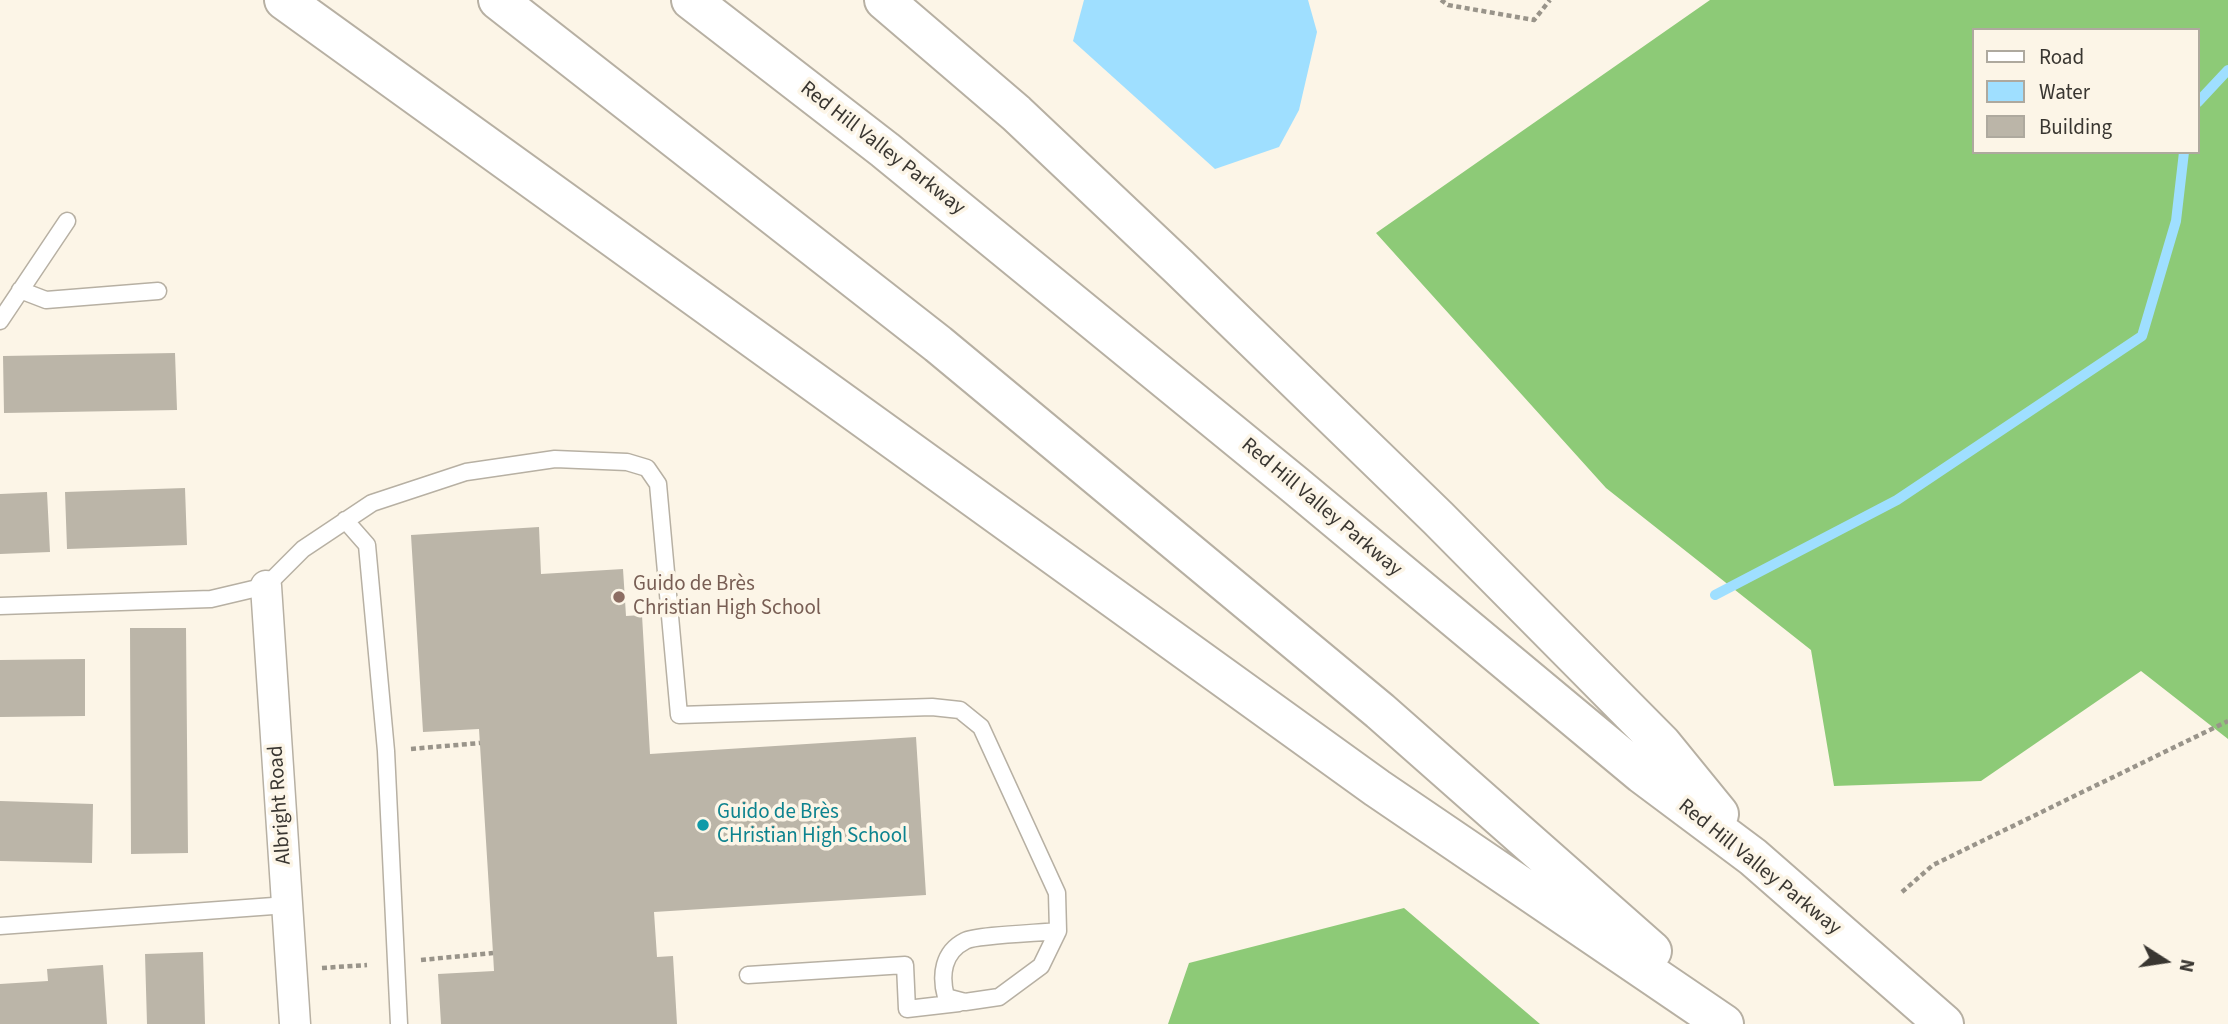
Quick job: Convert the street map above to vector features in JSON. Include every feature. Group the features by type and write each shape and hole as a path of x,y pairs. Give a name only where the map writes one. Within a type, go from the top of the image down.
{"highway":[{"path":"284,0 1377,788 1724,1024"},
{"path":"498,0 948,353 1380,711 1736,1024"},
{"name":"Red Hill Valley Parkway","path":"691,0 885,149 1642,774 1753,857 1944,1024"},
{"path":"884,0 1026,122 1438,518 1662,744 1753,857"}],"street":[{"name":"Albright Road","path":"266,586 295,1024"}],"lane":[{"path":"0,321 67,221"},
{"path":"20,290 46,300 158,291"},
{"path":"0,606 211,599 266,586 303,549 372,503 466,472 555,459 627,462 647,468 658,484 679,715 932,707 960,710 981,727 1058,893 1058,931 1041,965 999,997 906,1009 905,965 748,975"},
{"path":"345,520 367,545 386,751 399,1024"},
{"path":"0,926 288,905"},
{"path":"965,1002 946,997 941,981 947,956 966,940 1058,931"}],"path":[{"path":"1441,0 1448,5 1534,20 1550,0"},
{"path":"1902,892 1933,865 2228,721"},
{"path":"403,749 480,743"},
{"path":"415,960 493,953"},
{"path":"292,970 367,965"}],"green space":[{"path":"1710,0 2228,0 2228,739 2141,671 1981,781 1834,786 1811,650 1606,488 1376,233"},
{"path":"1404,908 1540,1024 1168,1024 1189,963"}],"water":[{"path":"1084,0 1308,0 1317,32 1299,110 1279,147 1215,169 1073,41"}],"building":[{"path":"175,353 177,410 4,413 3,356"},
{"path":"185,488 187,545 67,549 65,492"},
{"path":"47,492 50,552 0,554 0,494"},
{"name":"Guido de Brès CHristian High School","path":"539,527 541,574 623,569 626,616 642,615 650,754 916,737 926,895 654,912 657,957 673,956 677,1024 441,1024 438,974 494,971 493,953 479,729 423,732 411,535"},
{"path":"130,628 186,628 188,853 131,854"},
{"path":"85,659 85,716 0,717 0,660"},
{"path":"0,801 93,804 92,863 0,861"},
{"path":"203,952 205,1024 147,1024 145,954"},
{"path":"103,965 107,1024 0,1024 0,984 48,981 47,969"}],"waterway":[{"path":"2200,100 2228,70"},
{"path":"1715,595 1897,500 2142,336 2176,221 2184,154"}],"place":[{"name":"Guido de Brès Christian High School","path":"619,597"},
{"name":"Guido de Brès CHristian High School","path":"703,825"}]}
